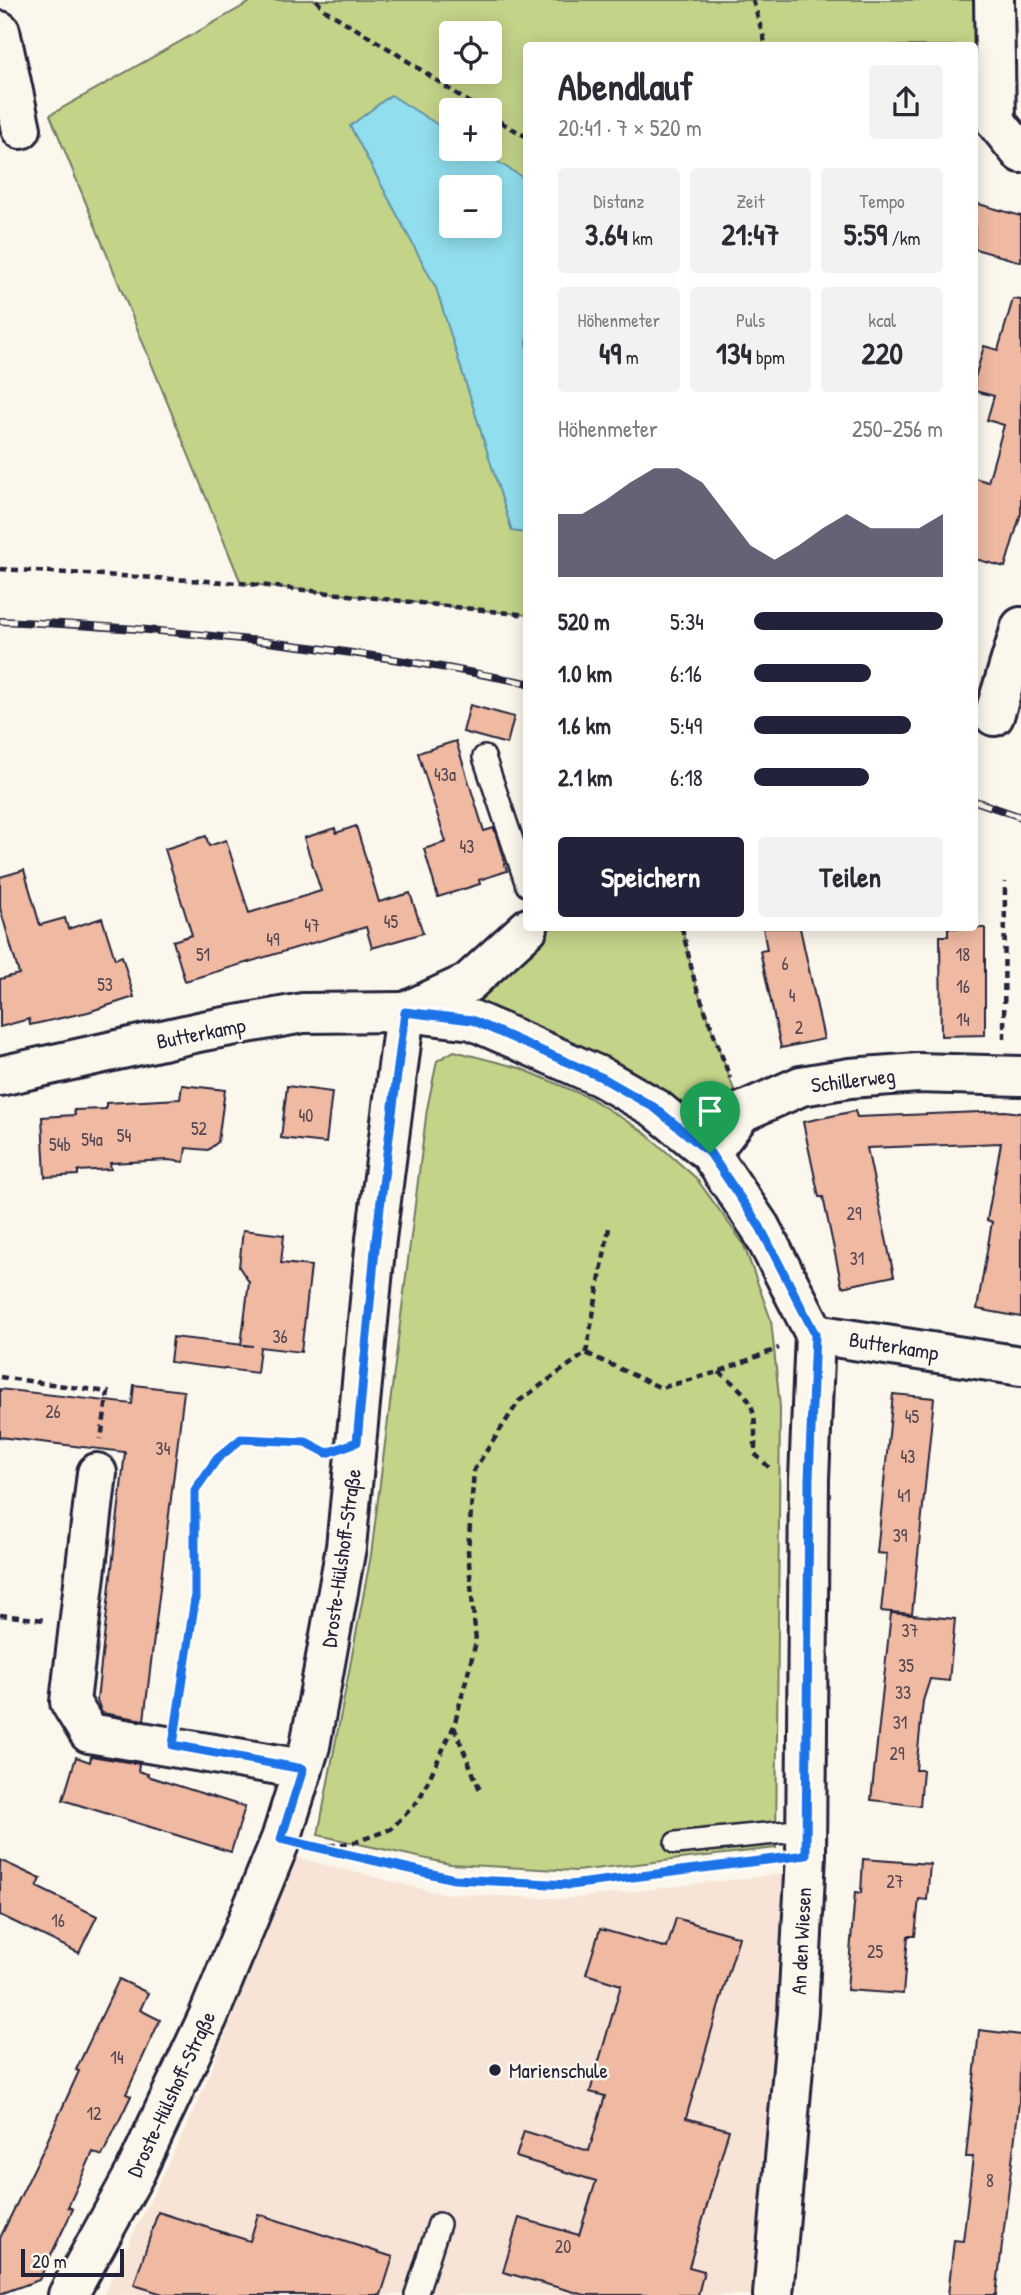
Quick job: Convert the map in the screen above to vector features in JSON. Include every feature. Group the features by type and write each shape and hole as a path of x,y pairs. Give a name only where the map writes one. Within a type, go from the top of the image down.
{"street":[{"path":"994,0 985,128 1021,153"},
{"path":"0,31 21,129"},
{"path":"994,716 1021,627"},
{"name":"Butterkamp","path":"405,1012 468,983 525,931"},
{"name":"Butterkamp","path":"0,1076 203,1031 303,1013 405,1012 472,1020 601,1077 655,1108 710,1153 760,1227 815,1334 1021,1366"},
{"name":"Droste-Hülshoff-Straße","path":"68,2295 135,2173 208,2017 299,1843 303,1769 310,1746 346,1547 376,1239 405,1012"},
{"name":"Schillerweg","path":"710,1153 742,1112 801,1086 918,1073 1013,1076"},
{"name":"An den Wiesen","path":"773,2295 798,2012 806,1830 809,1479 815,1334"},
{"path":"97,1473 70,1702 89,1732 303,1769"}],"lane":[{"path":"484,757 523,874"},
{"path":"676,1843 806,1830"},
{"path":"416,2295 439,2224"}],"path":[{"path":"316,0 325,10 463,98"},
{"path":"753,0 765,42"},
{"path":"502,123 523,135"},
{"path":"0,569 241,583 523,615"},
{"path":"1005,882 1013,1076"},
{"path":"683,931 695,983 742,1112"},
{"path":"299,1843 353,1843 391,1829 419,1800 454,1726 476,1643 468,1551 474,1470 519,1401 586,1353 609,1228"},
{"path":"586,1353 661,1388 718,1372 762,1354"},
{"path":"718,1372 742,1389 755,1411 755,1454 780,1478 809,1479"},
{"path":"0,1377 108,1392 97,1473"},
{"path":"173,1745 195,1599 195,1490 217,1459 241,1439 306,1442 327,1453 357,1442"},
{"path":"454,1726 481,1790"},
{"path":"299,1843 454,1879 570,1885 685,1870"}],"shaded area":[{"name":"Marienschule","path":"290,1856 439,1893 566,1899 790,1873 759,2262 752,2295 103,2295 194,2112 230,2023"}],"green space":[{"path":"254,0 991,0 986,38 978,61 978,42 523,42 523,615 241,583 50,115"},
{"path":"525,931 683,931 695,983 742,1112 710,1153 472,1020 468,983"},
{"path":"454,1051 520,1068 590,1098 644,1132 696,1178 743,1243 771,1320 780,1407 776,1848 576,1871 450,1864 318,1835 371,1555 427,1109 437,1061"}],"water":[{"path":"391,95 439,125 439,161 496,161 523,178 523,532 512,531 436,288 350,126"}],"building":[{"path":"978,204 1021,216 1021,262 978,250"},
{"path":"1013,299 1021,300 1021,513 1005,567 978,560 978,479 988,482 1004,425 987,420 994,396 978,392 978,367 984,346 998,350"},
{"path":"470,705 514,717 507,744 463,732"},
{"path":"456,741 484,831 494,828 507,871 479,880 480,884 438,897 424,849 446,842 418,753"},
{"path":"356,826 379,902 410,893 423,933 372,948 366,927 185,981 173,941 192,935 165,849 206,836 209,846 226,840 249,913 321,891 304,838 335,828 336,833"},
{"path":"24,870 40,925 65,918 68,929 102,918 115,959 122,956 134,997 88,1012 30,1025 29,1019 0,1027 0,979 19,974 0,908 0,877"},
{"path":"978,928 985,928 985,1035 941,1036 940,936 948,936 948,931 978,931"},
{"path":"764,931 801,931 824,1039 781,1048 760,951 767,950"},
{"path":"182,1085 225,1090 218,1142 208,1150 186,1148 184,1162 168,1160 110,1163 111,1169 45,1177 42,1117 75,1115 74,1110 106,1109 106,1103 180,1099"},
{"path":"287,1086 332,1092 326,1143 281,1138"},
{"path":"855,1111 857,1117 1005,1111 1021,1113 1021,1317 977,1309 992,1222 987,1220 1001,1143 867,1148 894,1276 842,1287 823,1197 819,1197 803,1122"},
{"path":"243,1230 284,1235 281,1263 311,1266 301,1352 260,1347 257,1373 170,1362 173,1337 241,1345 249,1282 239,1267"},
{"path":"134,1385 184,1391 144,1720 102,1713 97,1700 125,1452 0,1437 0,1389 132,1404"},
{"path":"893,1394 934,1398 912,1614 881,1611 887,1554 877,1553"},
{"path":"891,1613 955,1619 949,1681 930,1679 923,1701 916,1770 923,1770 920,1806 871,1800"},
{"path":"91,1756 139,1764 138,1771 148,1774 147,1776 245,1807 231,1852 63,1800 76,1757 90,1762"},
{"path":"863,1859 930,1864 927,1900 919,1899 915,1936 908,1936 903,1994 847,1990 855,1892 861,1893"},
{"path":"0,1860 41,1879 37,1887 97,1916 79,1953 0,1915"},
{"path":"676,1918 739,1937 686,2118 729,2130 689,2267 704,2271 698,2295 585,2295 503,2272 519,2218 579,2235 596,2181 516,2157 524,2131 589,2151 605,2096 590,2092 621,1985 586,1974 600,1929 667,1948"},
{"path":"119,1979 148,1993 140,2010 160,2020 126,2094 131,2096 102,2156 93,2152 68,2207 73,2209 39,2280 0,2294 0,2238 45,2146 79,2071 76,2070"},
{"path":"979,2030 1021,2035 1019,2103 996,2295 948,2295 954,2240 963,2241 973,2157 966,2157"},
{"path":"158,2212 250,2241 258,2214 393,2257 381,2295 166,2295 134,2285"}],"railway":[{"path":"0,621 199,634 330,650 523,682"},
{"path":"978,802 1021,817"}],"place":[{"name":"Marienschule","path":"495,2070"}],"route":[{"path":"405,1012 472,1020 532,1045 601,1077 655,1108 710,1153 760,1227 815,1334 809,1479 806,1855 570,1885 454,1879 281,1839 303,1769 173,1745 195,1599 195,1490 217,1459 241,1439 306,1442 327,1453 357,1442 376,1239 405,1012"}]}
